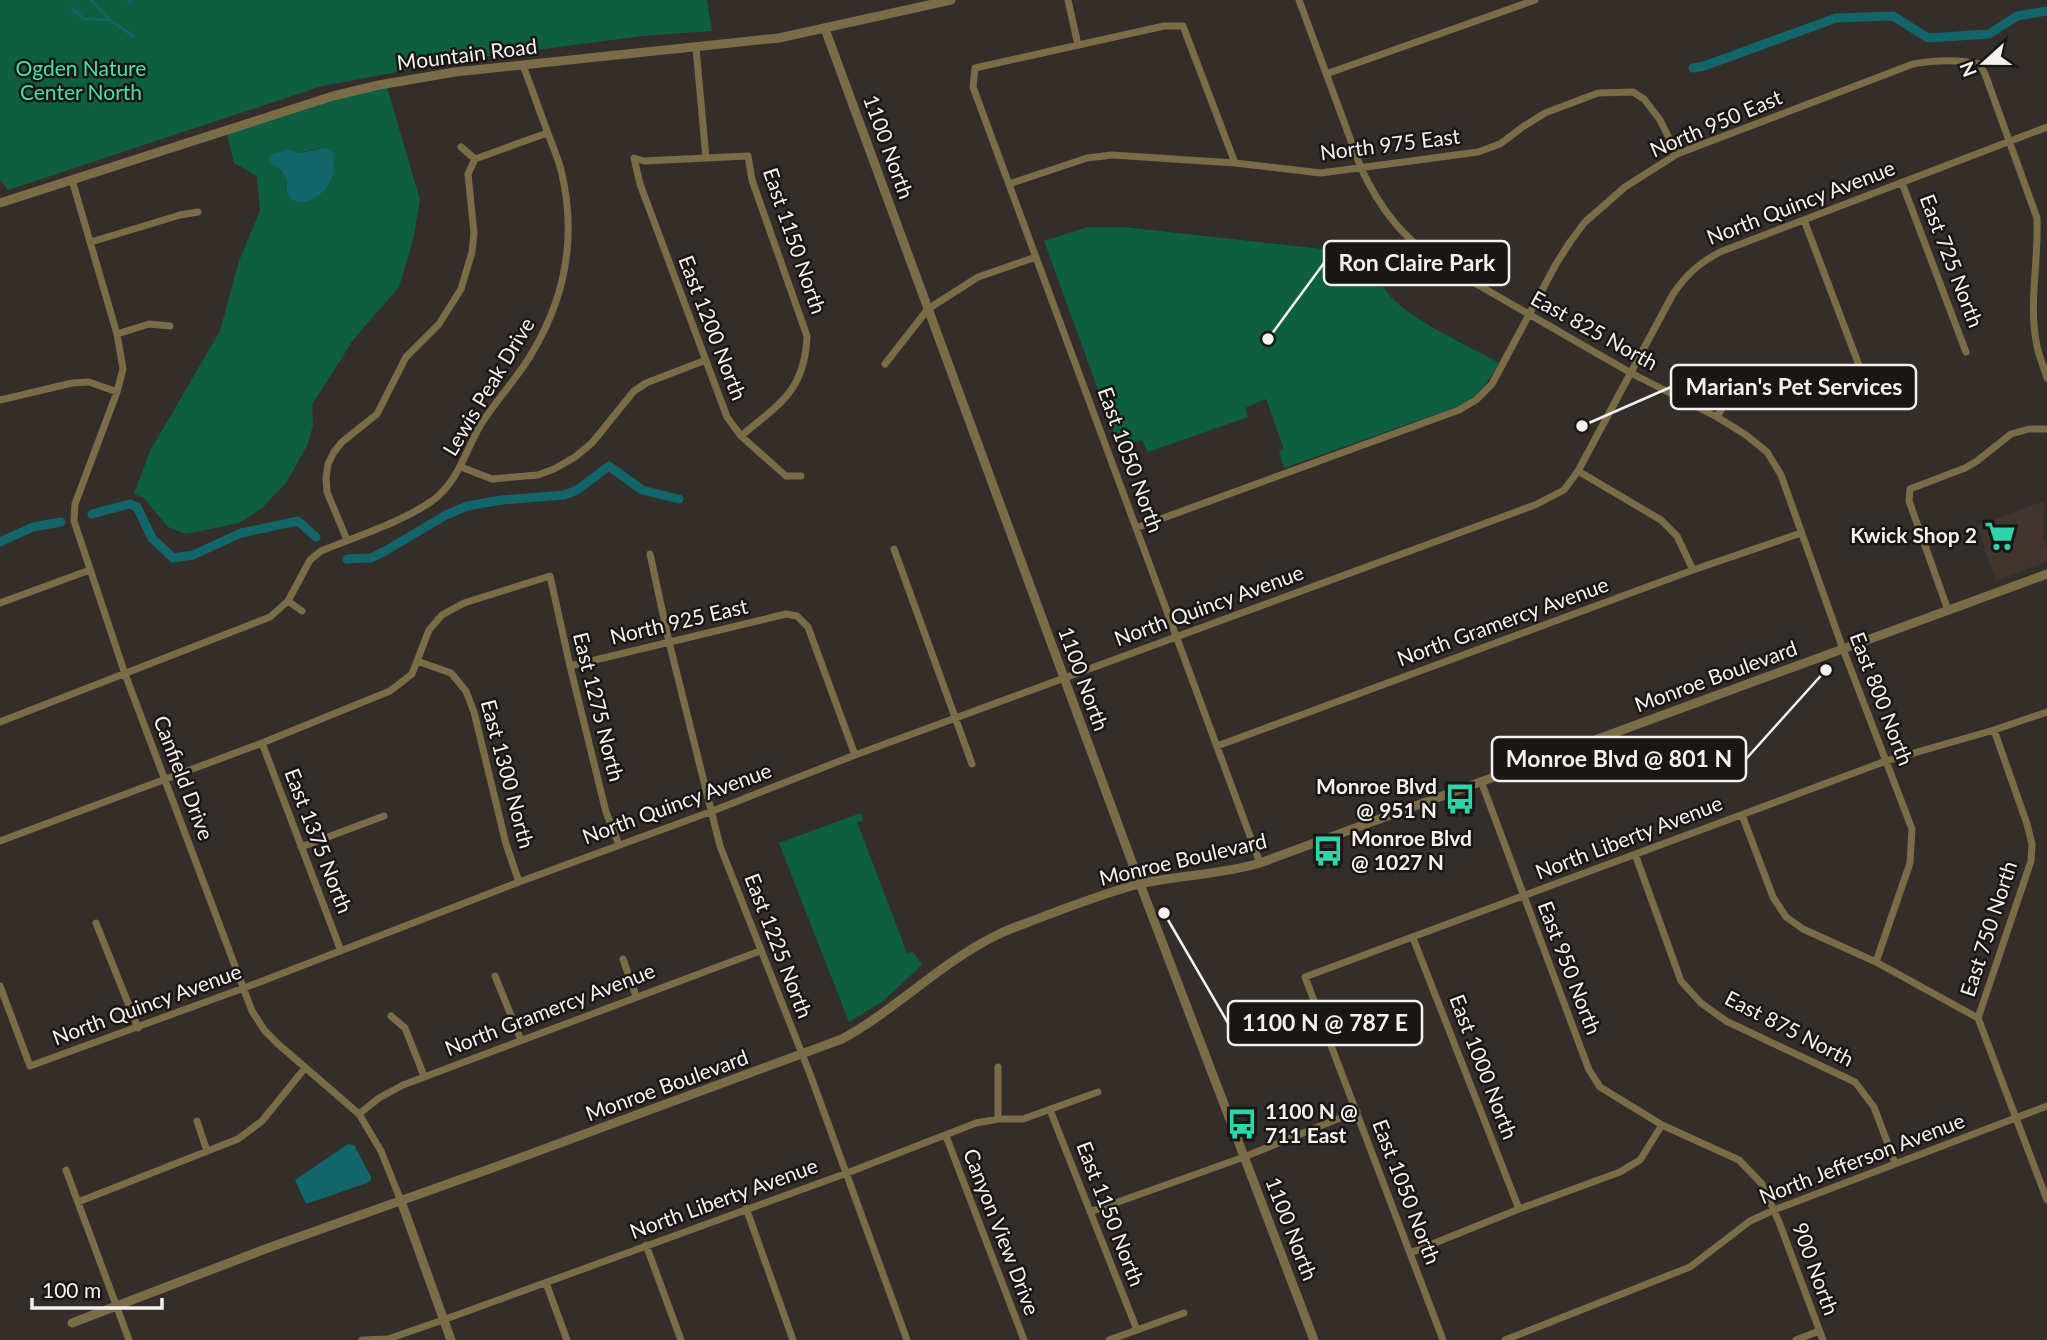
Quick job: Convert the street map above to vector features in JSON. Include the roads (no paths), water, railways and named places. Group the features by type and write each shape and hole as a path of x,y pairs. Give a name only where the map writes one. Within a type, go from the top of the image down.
{"street":[{"name":"Mountain Road","path":"0,203 333,96 418,77 779,38 951,0"},
{"path":"1068,0 1078,45 1164,26 1183,26 1235,163"},
{"name":"East 825 North","path":"1299,0 1373,195 1395,225 1419,249 1529,316 1717,417 1767,452"},
{"path":"1326,74 1535,0"},
{"name":"1100 North","path":"825,29 1140,884 1314,1340"},
{"name":"East 1050 North","path":"1078,45 975,68 973,87 1260,863"},
{"path":"696,48 706,158"},
{"name":"North 950 East","path":"1136,528 1459,410 1476,400 1492,384 1556,264 1585,222 1625,187 1677,154 1913,64 1931,61 1965,60 1979,64 1986,74 2010,142"},
{"name":"Lewis Peak Drive","path":"0,722 270,617 288,601 310,560 321,551 414,513 435,499 461,467 480,427 536,346 551,317 564,277 569,232 568,209 560,167 523,66"},
{"name":"North 975 East","path":"1009,184 1087,158 1112,155 1235,163 1321,173 1478,152 1500,144 1545,113 1598,93 1639,94 1660,120 1677,154"},
{"name":"North Quincy Avenue","path":"0,986 30,1066 710,813 855,755 1535,505 1564,490 1578,471 1673,294 1702,261 2047,127"},
{"path":"347,540 327,492 328,464 342,442 377,414 406,357 439,324 461,289 472,252 473,222 468,174 475,159 547,133"},
{"path":"2010,142 2037,218 2034,309 2037,346 2047,376"},
{"path":"461,147 475,159"},
{"name":"East 1150 North","path":"706,158 748,156 752,180 807,336 807,355 792,390 783,401 740,436"},
{"name":"East 1200 North","path":"706,158 644,161 634,158 640,184 727,416 740,436 786,476 801,476"},
{"name":"Canfield Drive","path":"72,180 117,334 123,369 75,505 74,521 90,570 125,674 252,1011 265,1031 359,1114 381,1151 401,1200 451,1340"},
{"name":"East 725 North","path":"1902,183 1966,352"},
{"path":"91,242 198,212"},
{"path":"1804,220 1868,389"},
{"path":"885,364 928,309 978,278 1036,257"},
{"path":"117,334 149,324 170,326"},
{"path":"461,467 492,479 538,475 554,469 592,443 634,391 646,383 706,360"},
{"path":"1717,417 1739,379 1751,373"},
{"path":"0,400 72,383 89,383 117,392"},
{"path":"1948,610 1909,501 1910,489 1977,461 2011,434 2029,429 2047,429"},
{"name":"East 800 North","path":"1767,452 1781,475 1843,649 1912,829 1910,863 1877,962"},
{"path":"1578,471 1661,520 1677,536 1693,570"},
{"name":"North Gramercy Avenue","path":"1217,746 1693,570 1801,533"},
{"path":"894,550 972,764"},
{"name":"East 1225 North","path":"650,554 720,846 802,1055 907,1340"},
{"path":"0,603 90,570"},
{"name":"Monroe Boulevard","path":"72,1324 268,1248 842,1039 895,1006 954,959 1000,933 1140,884 1235,870 1260,863 2047,574"},
{"name":"East 1275 North","path":"417,662 429,630 442,615 464,603 550,576 569,666 606,812 619,845"},
{"path":"288,601 302,611"},
{"name":"North 925 East","path":"569,666 786,614 797,616 808,627 855,755"},
{"path":"0,841 262,743 390,691 412,674 417,662"},
{"name":"East 1300 North","path":"417,662 451,673 466,691 474,712 506,844 519,882"},
{"name":"North Liberty Avenue","path":"1305,977 1886,761 2047,712"},
{"name":"East 750 North","path":"1978,1018 2031,861 2032,844 2028,824 1994,730"},
{"name":"East 1375 North","path":"262,743 341,951"},
{"name":"East 950 North","path":"1481,781 1589,1070 1600,1087"},
{"path":"1742,815 1773,897 1786,917 1803,929 1877,962 1978,1018 2047,1200"},
{"path":"301,847 384,816"},
{"name":"East 875 North","path":"1635,854 1681,981 1701,1003 1727,1021 1855,1082 1874,1107 1895,1163"},
{"path":"96,923 138,1028"},
{"name":"East 1000 North","path":"1413,938 1519,1209"},
{"name":"North Gramercy Avenue","path":"359,1114 379,1098 424,1076 760,951"},
{"path":"623,959 636,996"},
{"path":"495,976 521,1040"},
{"name":"East 1050 North","path":"1305,977 1443,1340"},
{"path":"391,1016 405,1028 424,1076"},
{"path":"998,1067 998,1119"},
{"path":"78,1202 238,1139 262,1121 305,1068"},
{"name":"900 North","path":"1600,1087 1662,1125 1740,1160 1762,1184 1823,1340"},
{"name":"North Liberty Avenue","path":"362,1340 388,1339 443,1320 976,1123 998,1119 1023,1119 1098,1092"},
{"name":"North Jefferson Avenue","path":"1505,1340 1690,1267 1750,1221 1774,1210 2047,1106"},
{"name":"East 1150 North","path":"1051,1110 1137,1331"},
{"path":"1090,1212 1244,1157 1357,1111"},
{"path":"197,1121 207,1152"},
{"path":"1410,1253 1620,1172 1640,1160 1662,1125"},
{"name":"Canyon View Drive","path":"946,1136 1024,1340"},
{"path":"66,1170 129,1340"},
{"path":"746,1208 793,1340"},
{"path":"646,1245 681,1340"},
{"path":"546,1283 567,1340"},
{"path":"1110,1340 1184,1313"},
{"path":"1796,1340 1819,1331"}],"water":[{"path":"325,148 332,152 334,168 330,182 312,199 302,202 293,200 287,193 287,180 279,168 269,162 270,155 289,150 299,153"},
{"path":"348,1144 354,1145 371,1180 306,1204 295,1180"}],"waterway":[{"path":"91,0 110,20"},
{"path":"72,8 84,19 110,20 133,36"},
{"path":"1693,68 1836,18 1893,16 1928,38 1989,34 2017,16 2047,11"},
{"path":"347,559 371,558 467,506 564,495 577,490 609,466 642,490 679,499"},
{"path":"92,514 130,504 137,507 152,538 173,558 193,555 241,533 298,521 316,537"},
{"path":"0,542 33,527 61,522"}],"place":[{"name":"Ron Claire Park","path":"1268,339"},
{"name":"Marian's Pet Services","path":"1582,426"},
{"name":"Kwick Shop 2","path":"2000,536"},
{"name":"Monroe Blvd @ 801 N","path":"1826,670"},
{"name":"Monroe Blvd @ 951 N","path":"1460,799"},
{"name":"Monroe Blvd @ 1027 N","path":"1328,851"},
{"name":"1100 N @ 787 E","path":"1164,913"},
{"name":"1100 N @ 711 East","path":"1242,1124"}],"park label":[{"name":"Ogden Nature Center North","path":"81,81"}]}
